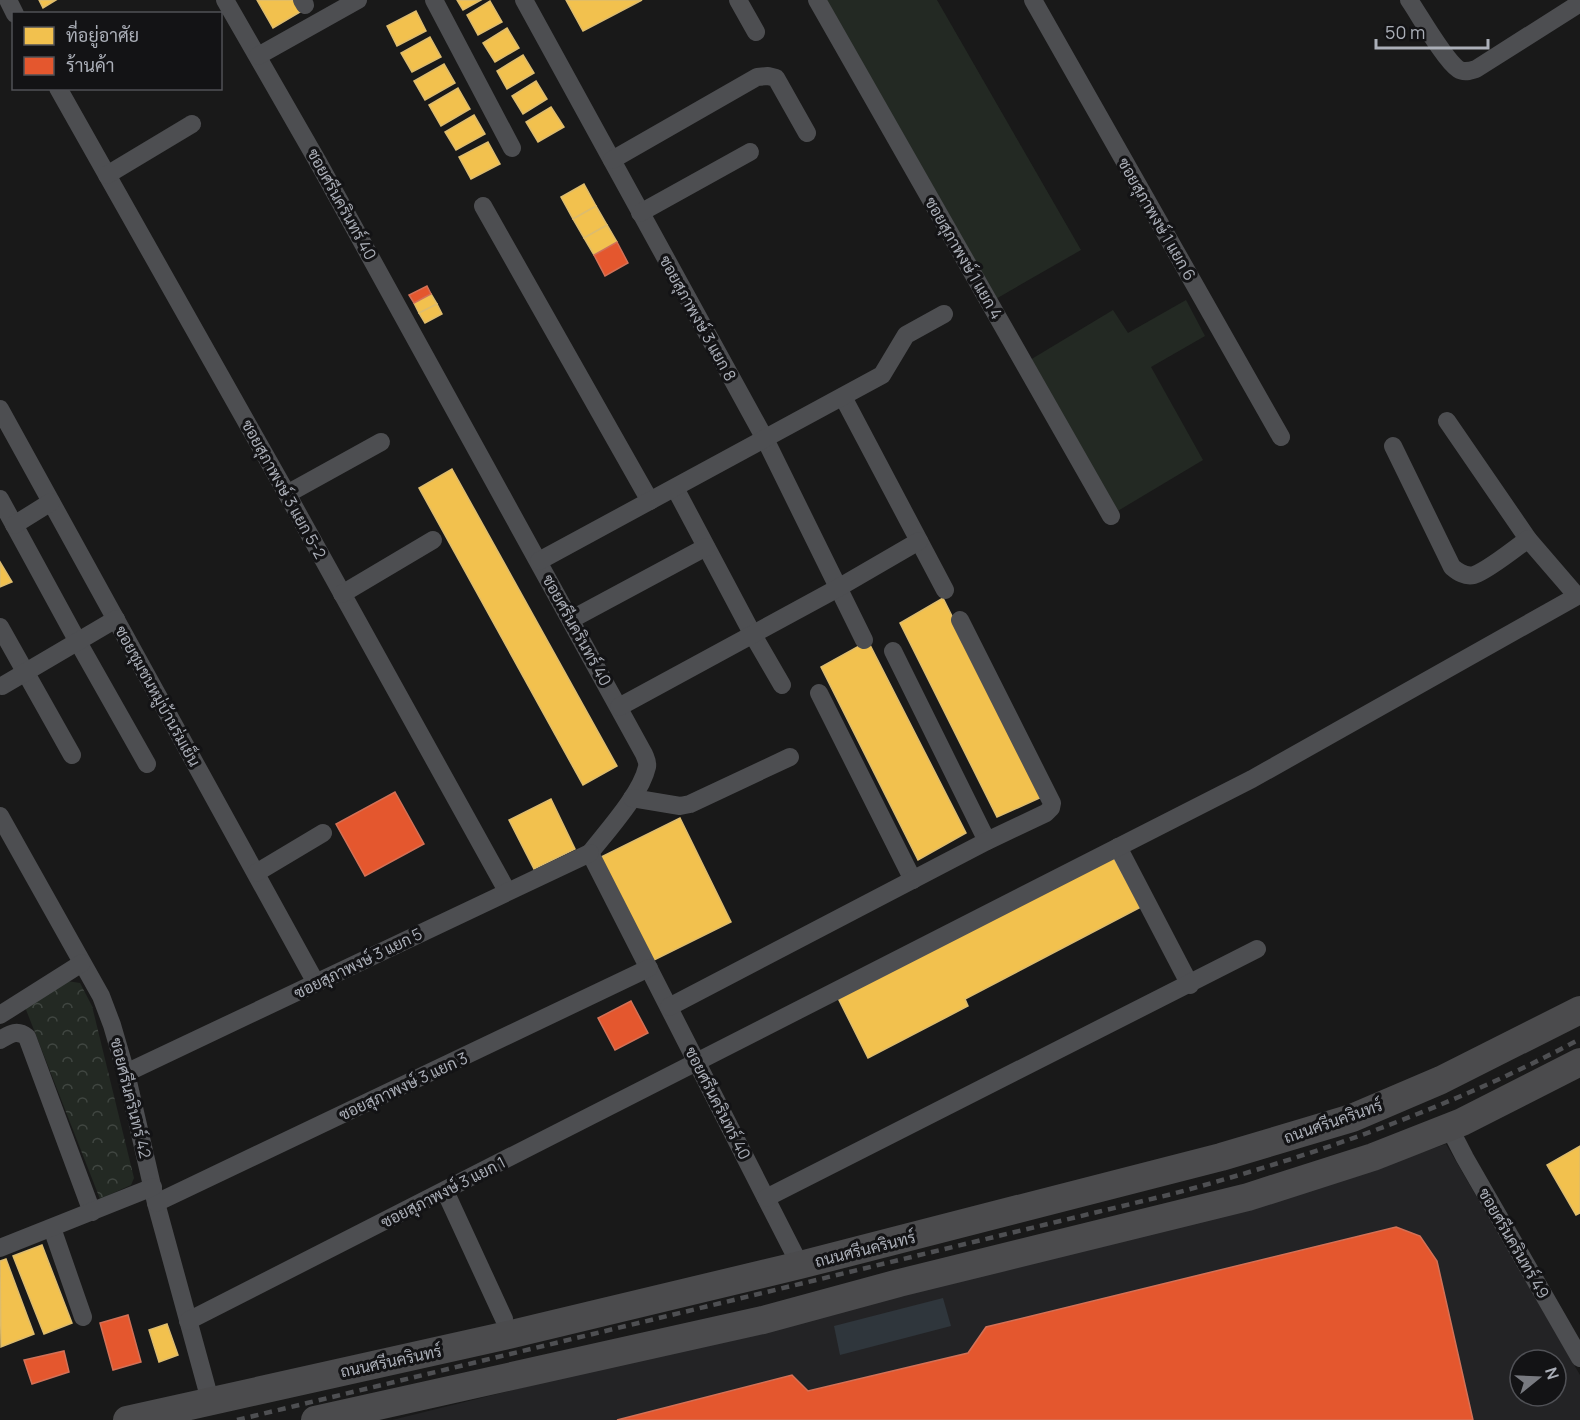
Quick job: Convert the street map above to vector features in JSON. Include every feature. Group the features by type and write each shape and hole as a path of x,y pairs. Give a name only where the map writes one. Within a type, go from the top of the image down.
{"main road":[{"name":"ถนนศรีนครินทร์","path":"127,1420 508,1335 800,1265 1221,1157 1343,1122 1441,1080 1580,1010"},
{"path":"315,1420 763,1320 899,1283 1248,1197 1373,1157 1449,1127 1528,1090 1580,1062"}],"street":[{"name":"ซอยศรีนครินทร์ 40","path":"225,0 330,183 572,619 647,763 647,769 632,798 590,853 800,1265"},
{"path":"258,56 358,0"},
{"path":"434,0 512,148"},
{"name":"ซอยสุภาพงษ์ 3 แยก 8","path":"524,0 765,439 864,640"},
{"path":"738,0 756,32"},
{"name":"ซอยสุภาพงษ์ 1 แยก 4","path":"817,0 1111,516"},
{"name":"ซอยสุภาพงษ์ 1 แยก 6","path":"1033,0 1281,438"},
{"path":"1409,0 1448,58 1458,69 1469,71 1580,3"},
{"path":"612,160 757,77 776,78 807,133"},
{"name":"ซอยสุภาพงษ์ 3 แยก 5-2","path":"59,90 507,891"},
{"path":"106,175 192,124"},
{"path":"640,213 750,152"},
{"path":"483,206 650,501"},
{"path":"538,561 882,375 906,335 945,314"},
{"path":"843,397 945,590"},
{"name":"ซอยชุมชนหมู่บ้านร่มเย็น","path":"0,410 316,983"},
{"path":"1393,446 1452,567 1461,574 1474,575 1528,539 1447,421"},
{"path":"286,494 381,442"},
{"path":"675,488 782,684"},
{"path":"0,500 147,764"},
{"path":"14,525 51,502"},
{"name":"ซอยสุภาพงษ์ 3 แยก 1","path":"188,1321 697,1064 1252,779 1577,596 1528,539"},
{"path":"342,594 433,540"},
{"path":"619,707 838,588 919,541"},
{"path":"572,619 706,547"},
{"path":"2,686 116,620"},
{"path":"669,1007 987,841 1046,813 1051,808 1052,802 960,620"},
{"path":"0,627 72,755"},
{"path":"893,651 987,841"},
{"path":"819,693 913,880"},
{"path":"632,798 680,806 690,804 790,757"},
{"name":"ซอยศรีนครินทร์ 42","path":"0,816 101,996 112,1025 210,1400"},
{"path":"256,873 323,833"},
{"path":"1118,847 1190,985"},
{"name":"ซอยสุภาพงษ์ 3 แยก 5","path":"126,1074 590,853"},
{"path":"766,1198 1190,985 1257,949"},
{"path":"0,1015 82,963"},
{"name":"ซอยสุภาพงษ์ 3 แยก 3","path":"0,1248 92,1212 155,1195 649,969"},
{"path":"0,1040 14,1032 27,1037 92,1212"},
{"name":"ซอยศรีนครินทร์ 49","path":"1449,1127 1580,1358"},
{"path":"445,1191 504,1319"},
{"path":"52,1227 83,1317"}],"shaded area":[{"path":"1446,1144 1564,1348 1508,1348 1508,1408 1568,1408 1568,1354 1580,1375 1580,1420 392,1420 1182,1224 1358,1174"},
{"path":"943,1298 951,1326 840,1355 834,1326"}],"green space":[{"path":"824,0 937,0 1081,250 994,300"},
{"path":"1186,300 1205,336 1151,367 1203,460 1116,512 1030,360 1113,310 1128,333"},
{"path":"67,981 80,983 92,1006 134,1178 131,1185 100,1199 25,1007"}],"building: ที่อยู่อาศัย":[{"path":"39,0 56,0 43,8"},
{"path":"257,0 293,0 300,12 273,28"},
{"path":"457,0 481,0 463,10"},
{"path":"566,0 642,0 583,31"},
{"path":"490,1 502,22 478,35 467,15"},
{"path":"416,11 426,31 397,46 387,26"},
{"path":"507,28 519,48 495,62 483,43"},
{"path":"430,37 441,57 412,72 401,53"},
{"path":"523,55 534,73 507,89 497,71"},
{"path":"444,64 455,83 425,100 414,81"},
{"path":"536,81 547,99 523,114 512,96"},
{"path":"458,88 470,109 441,126 429,105"},
{"path":"551,107 564,127 538,142 526,122"},
{"path":"474,115 485,134 456,150 445,132"},
{"path":"488,142 500,164 471,179 459,157"},
{"path":"584,184 596,206 573,219 561,197"},
{"path":"596,206 607,225 584,238 573,219"},
{"path":"607,225 617,242 594,255 584,238"},
{"path":"431,294 437,304 419,313 414,303"},
{"path":"437,304 442,314 425,323 419,313"},
{"path":"452,469 617,766 583,785 419,488"},
{"path":"0,562 12,582 0,587"},
{"path":"943,598 1042,797 997,817 900,623"},
{"path":"868,641 966,833 918,860 821,667"},
{"path":"551,799 575,849 534,869 509,820"},
{"path":"680,818 731,922 650,962 599,858"},
{"path":"1113,857 1141,907 965,999 968,1006 868,1058 838,998"},
{"path":"1580,1146 1580,1213 1576,1215 1547,1165"},
{"path":"42,1245 72,1323 44,1334 13,1256"},
{"path":"6,1259 34,1334 1,1347 0,1261"},
{"path":"167,1324 178,1355 159,1362 149,1330"}],"building: ร้านค้า":[{"path":"617,242 628,263 605,276 594,255"},
{"path":"427,286 431,294 414,303 409,295"},
{"path":"395,792 424,844 365,876 336,824"},
{"path":"631,1001 648,1033 615,1050 598,1018"},
{"path":"1396,1227 1420,1236 1437,1261 1473,1420 617,1420 792,1375 808,1391 968,1353 986,1327"},
{"path":"128,1315 141,1362 113,1370 100,1323"},
{"path":"64,1351 69,1372 32,1384 24,1360"}],"railway":[{"path":"237,1420 1172,1194 1225,1179 1329,1146 1431,1108 1482,1087 1580,1039"}]}
